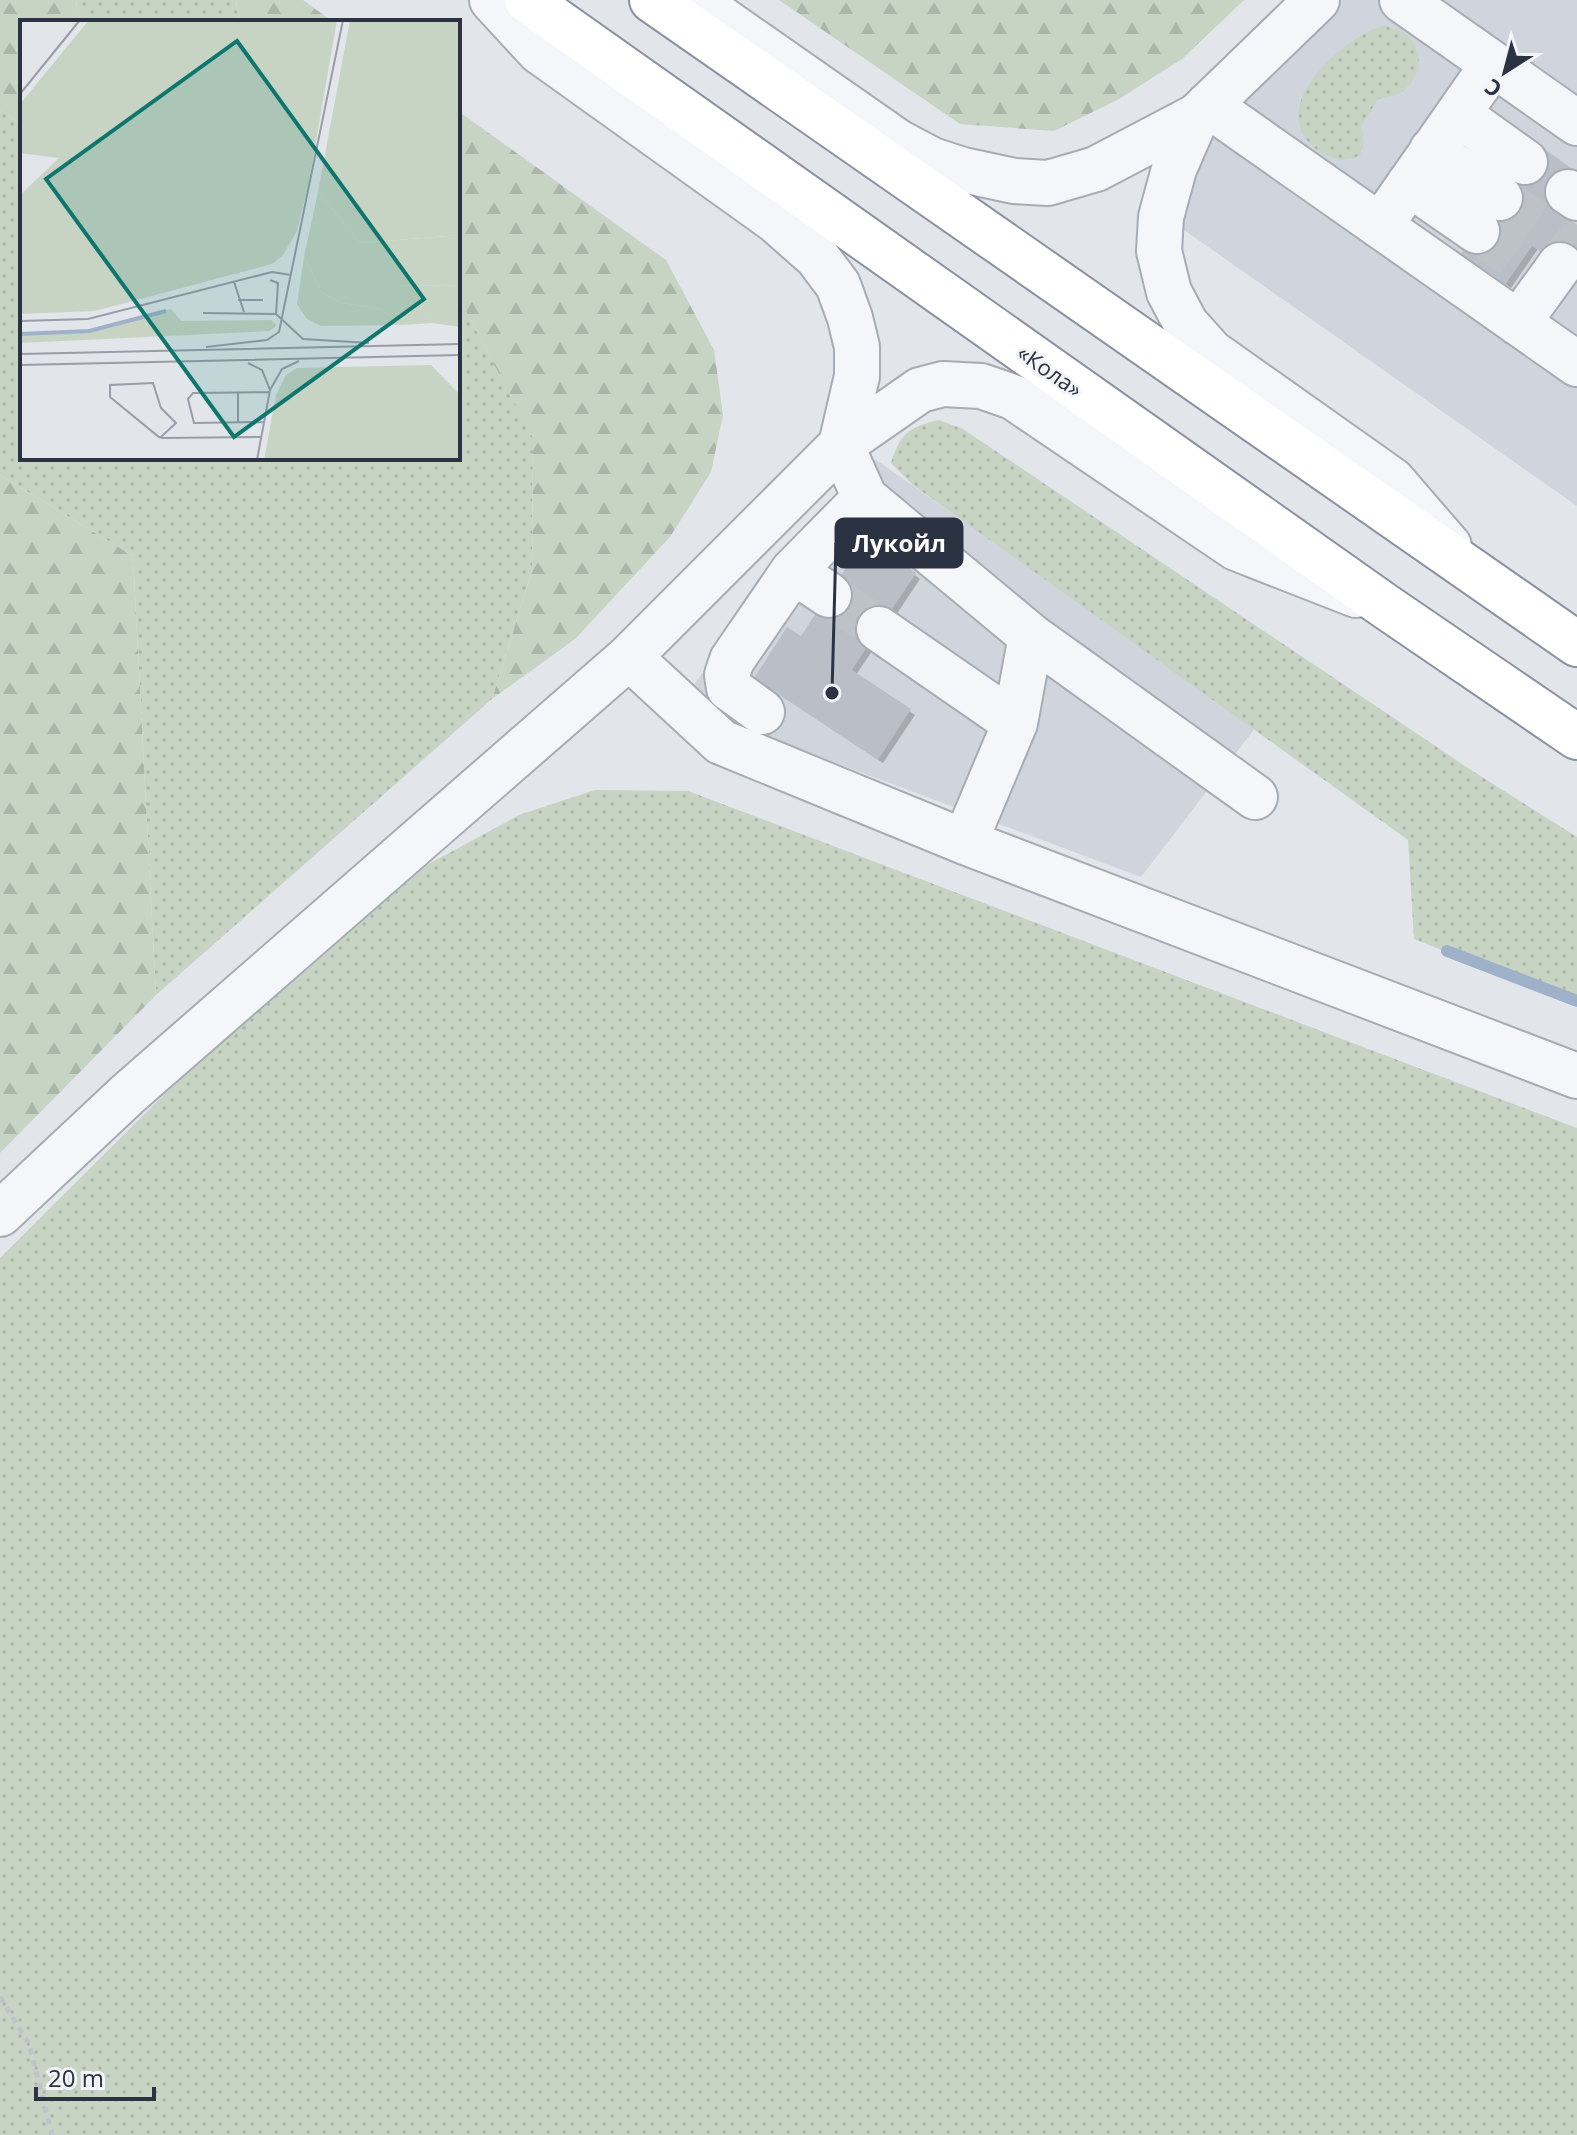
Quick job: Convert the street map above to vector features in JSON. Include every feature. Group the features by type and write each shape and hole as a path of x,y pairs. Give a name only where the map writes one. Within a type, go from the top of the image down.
{"highway":[{"name":"«Кола»","path":"527,0 1385,606 1577,737"},
{"path":"652,0 1577,644"}],"street":[{"path":"492,0 539,51 775,220 817,257 838,285 857,347 857,376 841,445 865,498 1031,636 1255,797"},
{"path":"690,0 706,8 898,142 932,160 1014,181 1048,183 1096,169 1202,110 1317,0"},
{"path":"1402,0 1577,123"},
{"path":"1380,226 1493,64"},
{"path":"1202,110 1174,169 1161,217 1159,240 1169,292 1186,324 1211,352 1392,480 1472,572"},
{"path":"1202,110 1380,226 1577,364"},
{"path":"1458,114 1525,162"},
{"path":"1421,167 1489,215"},
{"path":"1518,323 1543,269"},
{"path":"0,1214 129,1093 629,657 841,445 920,390 943,384 981,386 1013,397 1236,548 1385,606"},
{"path":"762,712 729,688 727,675 732,660 793,571 865,498"},
{"path":"793,571 829,595"},
{"path":"879,629 1015,723"},
{"path":"965,842 1015,723 1031,636"},
{"path":"629,657 721,742 965,842 1577,1076"}],"path":[{"path":"0,1997 29,2044 52,2135"}],"shaded area":[{"path":"1337,0 1577,0 1577,506 1177,225 1207,126"},
{"path":"875,459 1256,727 1141,877 750,731 692,688 782,559"}],"green space":[{"path":"0,0 76,0 79,20 20,20 20,124 0,110"},
{"path":"76,0 236,0 239,20 79,20"},
{"path":"236,0 303,0 330,20 239,20"},
{"path":"779,0 1244,0 1182,59 1119,99 1054,131 960,124"},
{"path":"1382,26 1395,28 1413,41 1419,61 1417,71 1403,91 1378,99 1361,126 1364,143 1360,155 1346,160 1328,156 1305,138 1298,120 1301,101 1311,81 1326,63 1364,34"},
{"path":"0,110 20,124 20,460 460,460 460,300 533,437 532,571 492,699 156,995 133,556 0,475"},
{"path":"460,112 666,260 714,350 723,415 711,472 670,537 575,639 492,699 532,571 533,438 460,300"},
{"path":"939,420 963,429 1474,772 1577,837 1577,1004 1414,939 1408,840 913,485 891,463 895,453 907,433"},
{"path":"0,475 133,556 156,995 0,1153"},
{"path":"595,790 688,791 1577,1128 1577,2135 0,2135 0,1258 193,1066 425,866 519,815"}],"building":[{"path":"1537,144 1577,172 1577,179 1556,210 1577,225 1577,277 1532,246 1505,285 1461,254"},
{"path":"865,539 916,573 852,670 911,709 878,760 754,678 787,627 801,636"}],"waterway":[{"path":"1447,951 1577,1001"}],"tunnel":[{"path":"1500,198 1571,248"},
{"path":"1477,231 1521,262"},
{"path":"829,595 879,629"}],"place":[{"name":"Лукойл","path":"832,693"}]}
